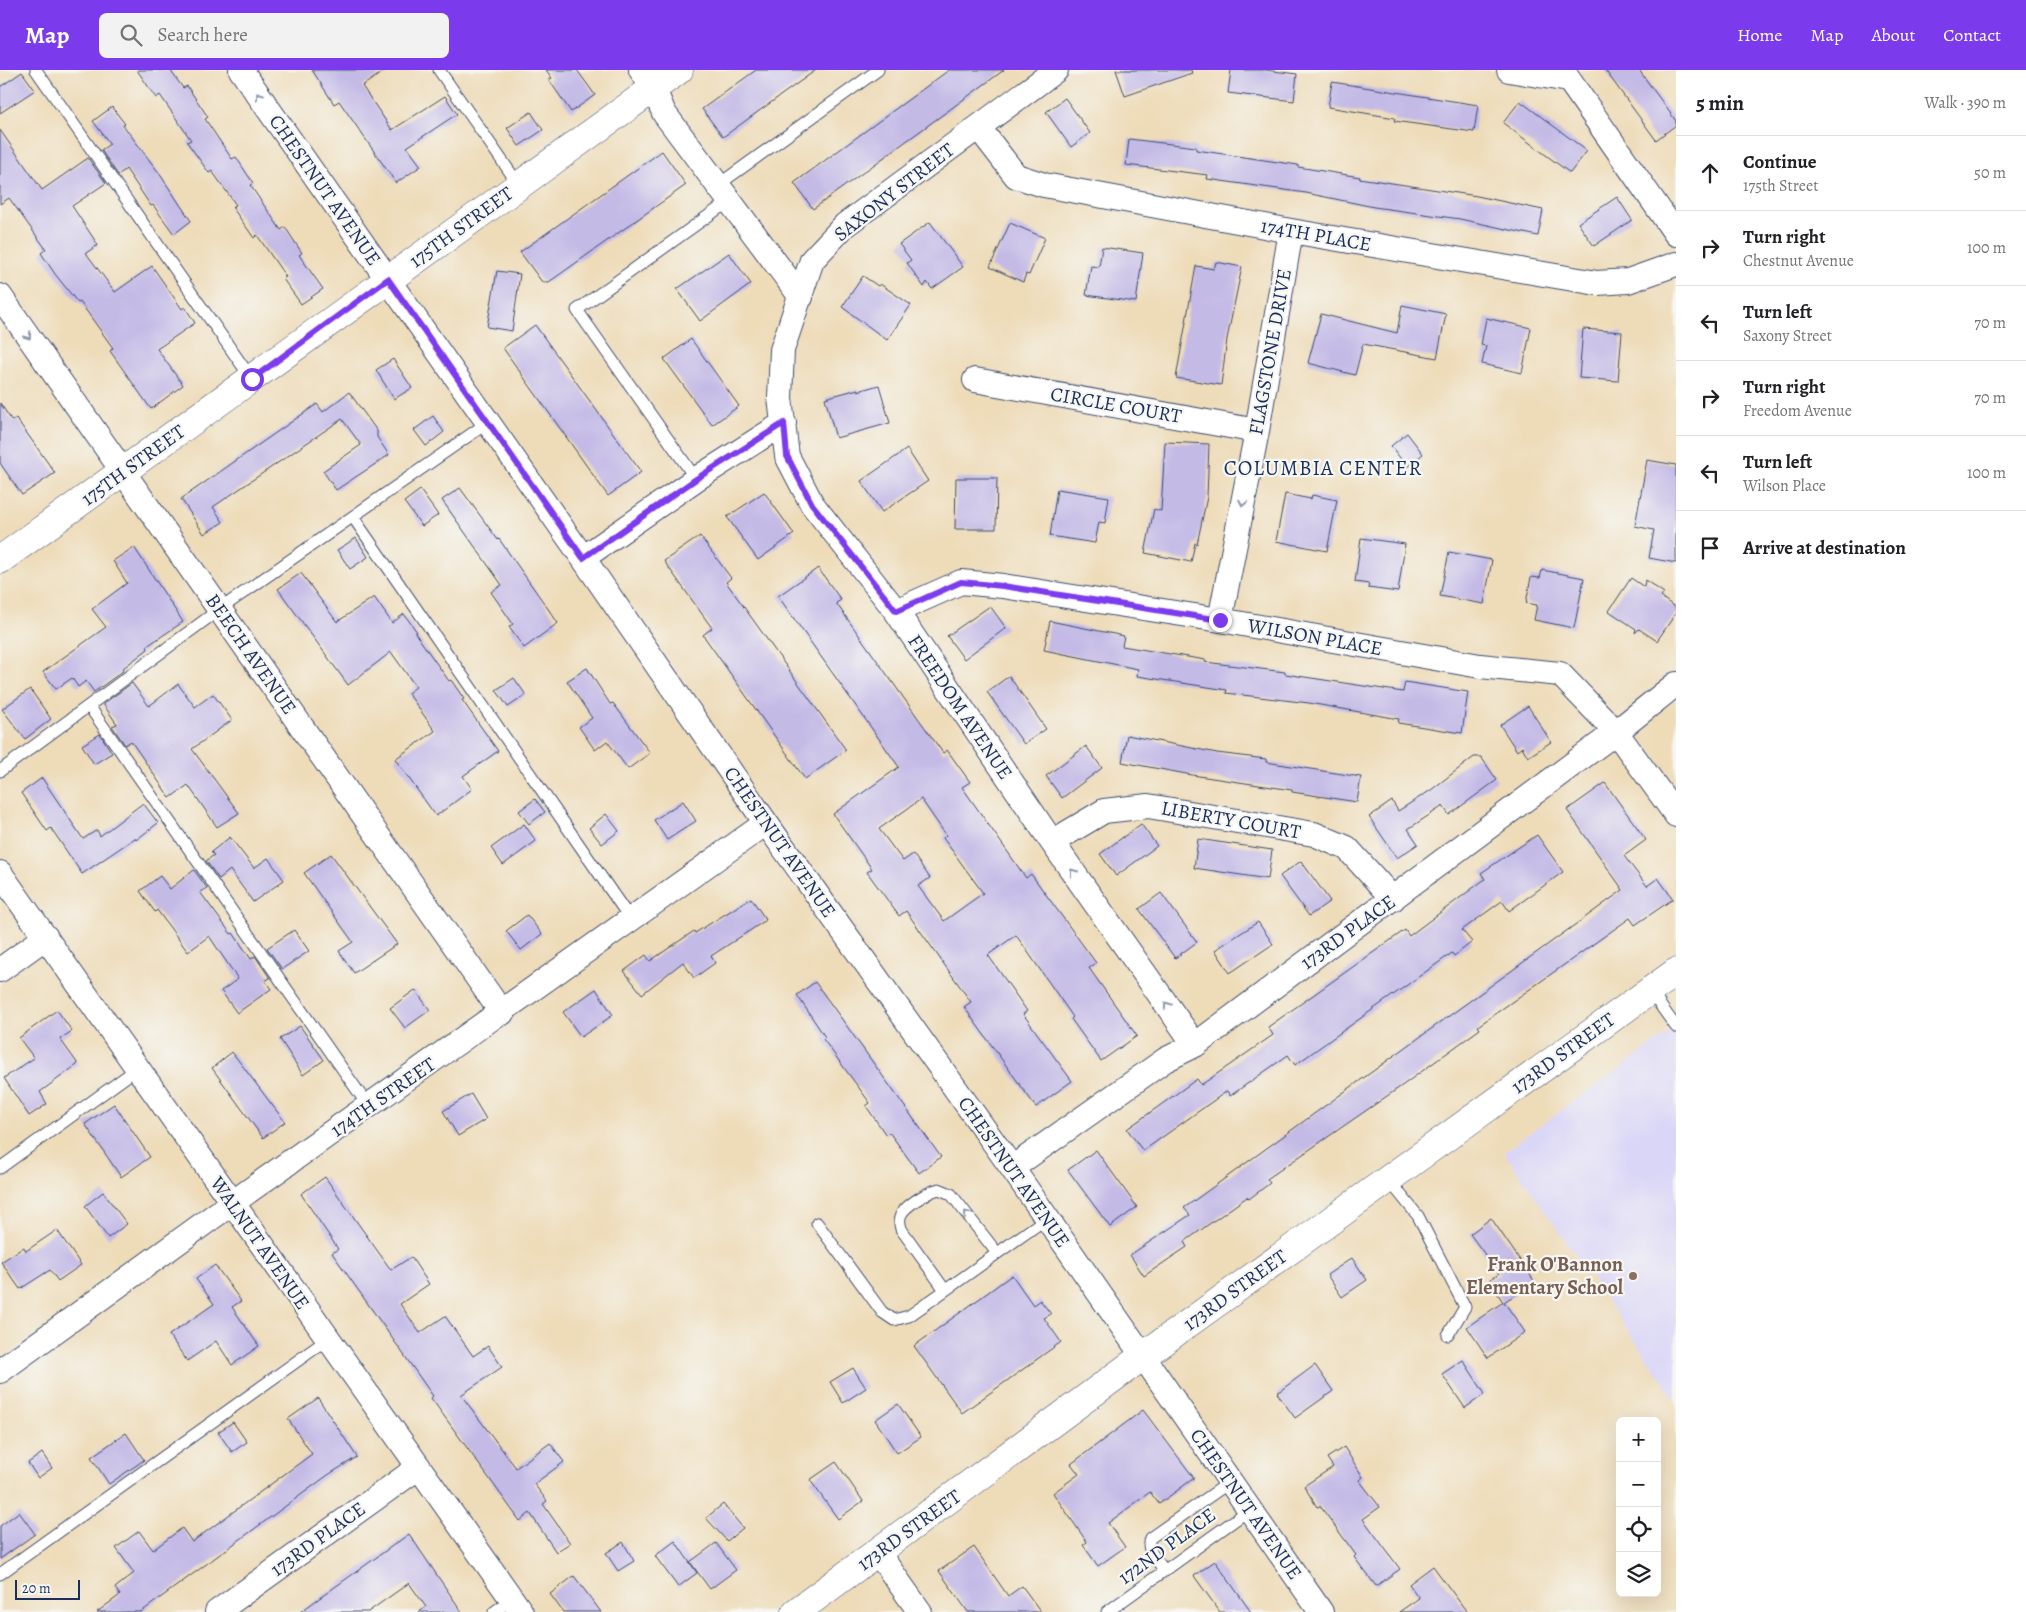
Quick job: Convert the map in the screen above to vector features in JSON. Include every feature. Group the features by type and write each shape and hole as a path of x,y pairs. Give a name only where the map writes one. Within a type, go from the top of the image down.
{"street":[{"name":"CHESTNUT AVENUE","path":"241,70 766,823 1012,1168 1321,1612"},
{"name":"175TH STREET","path":"0,560 520,185 647,79 679,70"},
{"name":"SAXONY STREET","path":"782,350 812,260 845,225 1056,70"},
{"path":"1509,70 1566,75 1676,234"},
{"path":"647,79 664,114 801,297"},
{"name":"174TH PLACE","path":"979,128 1016,176 1044,185 1290,231 1597,283 1628,281 1676,264"},
{"name":"FLAGSTONE DRIVE","path":"1220,620 1257,431 1290,231"},
{"name":"BEECH AVENUE","path":"0,296 502,1013"},
{"name":"FREEDOM AVENUE","path":"782,350 780,398 787,456 812,504 896,611 1052,842 1195,1045"},
{"name":"CIRCLE COURT","path":"976,380 1257,431"},
{"path":"583,558 696,479 784,423"},
{"name":"WILSON PLACE","path":"896,611 961,582 1003,586 1220,620 1480,666 1560,674 1616,732 1676,815"},
{"name":"173RD PLACE","path":"1012,1168 1165,1060 1195,1045 1616,732 1676,684"},
{"name":"LIBERTY COURT","path":"1052,842 1104,812 1148,806 1314,834 1347,848 1393,899"},
{"name":"174TH STREET","path":"0,1371 232,1203 502,1013 766,823"},
{"name":"WALNUT AVENUE","path":"0,873 419,1467 509,1608"},
{"path":"0,970 46,938"},
{"name":"173RD STREET","path":"796,1612 1143,1356 1676,972"},
{"name":"173RD PLACE","path":"217,1612 419,1467"},
{"path":"878,1553 920,1612"}],"lane":[{"path":"36,70 252,379"},
{"path":"439,70 520,185"},
{"path":"696,479 577,310 878,70"},
{"path":"0,771 220,609 487,423"},
{"path":"352,517 631,920"},
{"path":"89,706 369,1107"},
{"path":"1650,991 1676,1027"},
{"path":"0,1168 138,1068"},
{"path":"1388,1180 1418,1216 1465,1307 1448,1335"},
{"path":"945,1290 901,1229 899,1219 902,1213 926,1193 939,1189 951,1194 997,1253"},
{"path":"817,1223 882,1312 894,1320 909,1316 1047,1218"},
{"path":"0,1574 328,1339"},
{"path":"1165,1571 1149,1549 1148,1543 1150,1538 1230,1482"},
{"name":"172ND PLACE","path":"1114,1610 1249,1510"}],"shaded area":[{"name":"Frank O'Bannon Elementary School","path":"1676,1028 1676,1400 1504,1152"}],"building":[{"path":"137,70 170,70 183,88 187,86 208,117 205,119 232,159 236,157 253,183 250,185 281,230 285,227 302,253 299,255 323,289 301,304 283,279 286,277 257,235 254,238 232,207 236,205 212,171 209,173 187,142 191,140 160,95 156,98"},
{"path":"312,70 386,70 362,86 392,130 445,96 457,114 407,147 421,166 396,183 339,101 334,104"},
{"path":"546,70 577,70 595,95 571,112 549,80 552,78"},
{"path":"756,70 816,70 723,137 702,109"},
{"path":"949,70 1004,70 813,209 794,183"},
{"path":"1116,70 1191,70 1192,73 1125,96"},
{"path":"1231,70 1265,70 1297,74 1294,101 1228,93"},
{"path":"1605,70 1639,70 1676,121 1676,125 1656,140"},
{"path":"22,72 35,90 0,113 0,87"},
{"path":"1332,82 1478,105 1474,132 1394,121 1395,118 1328,107"},
{"path":"1065,98 1090,133 1071,147 1046,112"},
{"path":"1520,101 1587,151 1570,173 1503,123"},
{"path":"112,107 191,221 174,234 153,205 151,206 126,169 118,175 101,150 110,144 93,121"},
{"path":"531,112 543,130 519,146 507,128"},
{"path":"0,130 42,190 88,158 106,183 72,206 98,245 86,253 115,292 152,266 182,309 185,307 195,323 157,349 183,385 151,409 110,351 113,348 80,302 78,303 55,274 41,253 46,249 9,198 0,204"},
{"path":"1129,139 1196,147 1196,150 1298,165 1298,167 1477,196 1543,210 1538,236 1460,219 1374,207 1306,193 1207,179 1208,175 1126,165"},
{"path":"662,151 686,185 549,282 542,282 520,252"},
{"path":"1617,197 1632,220 1594,246 1578,223"},
{"path":"930,222 963,267 932,289 927,282 924,287 907,263 911,260 899,244"},
{"path":"1010,223 1045,238 1029,275 1026,274 1023,282 990,267"},
{"path":"1102,247 1143,253 1136,302 1086,295 1091,266 1099,267"},
{"path":"729,253 751,284 700,321 677,289"},
{"path":"1216,262 1242,267 1227,339 1221,385 1176,378 1196,266 1214,269"},
{"path":"497,271 520,274 512,331 487,327"},
{"path":"863,276 878,286 880,284 911,305 887,340 842,307"},
{"path":"1402,305 1446,314 1437,358 1363,344 1355,375 1308,363 1321,314 1397,333"},
{"path":"1486,318 1531,328 1522,373 1482,364 1486,346 1481,345"},
{"path":"535,325 641,472 608,496 503,348"},
{"path":"1583,329 1622,332 1618,381 1579,378"},
{"path":"691,339 739,406 712,425 664,359"},
{"path":"393,359 412,388 394,399 376,370"},
{"path":"879,385 890,423 836,438 825,398"},
{"path":"349,392 377,431 377,437 389,455 336,490 323,471 361,445 342,419 213,507 223,522 204,534 181,499 317,404 323,412"},
{"path":"0,403 12,421 16,418 55,473 22,495 0,463"},
{"path":"433,416 444,432 426,446 414,430"},
{"path":"1407,433 1423,454 1407,467 1391,446"},
{"path":"1165,442 1209,444 1207,497 1197,544 1195,543 1191,562 1145,553 1154,509 1161,511"},
{"path":"907,449 928,481 882,512 861,481"},
{"path":"1647,460 1676,465 1676,563 1649,558 1654,530 1635,526"},
{"path":"956,478 997,478 996,529 955,529"},
{"path":"460,488 499,539 558,623 524,648 509,627 513,624 491,592 502,585 442,500"},
{"path":"1057,489 1109,497 1105,523 1099,522 1095,543 1050,536"},
{"path":"420,490 438,515 422,526 404,502"},
{"path":"764,492 794,534 758,560 727,517"},
{"path":"1285,494 1311,499 1312,495 1337,500 1327,551 1276,541"},
{"path":"700,536 731,578 726,582 846,750 805,779 703,635 712,628 664,561"},
{"path":"356,538 368,557 350,569 337,550"},
{"path":"1361,538 1405,544 1398,592 1368,588 1369,584 1355,582"},
{"path":"134,547 183,622 147,646 148,649 122,669 123,671 94,692 86,681 78,687 72,678 56,689 43,672 106,627 92,609 127,583 113,561"},
{"path":"1449,552 1492,560 1484,604 1440,596"},
{"path":"818,568 841,600 836,603 943,753 947,750 970,782 962,787 1026,878 1031,874 1096,963 1089,968 1137,1036 1101,1061 1016,935 988,955 1027,1011 1023,1014 1072,1081 1036,1107 964,1007 971,1002 906,911 899,916 867,872 872,869 833,814 899,767 778,596","holes":["921,799 946,835 943,838 983,893 944,921 918,886 930,878 913,854 903,861 879,829"]},
{"path":"1542,570 1584,578 1574,628 1534,620 1537,605 1526,603 1531,577 1540,578"},
{"path":"301,573 337,622 374,597 392,623 404,614 417,632 415,633 449,681 451,680 464,699 462,700 498,751 463,776 472,789 436,816 395,759 435,731 408,693 416,687 391,652 348,685 278,589"},
{"path":"1631,578 1644,587 1645,580 1664,593 1661,597 1676,608 1676,613 1657,641 1639,629 1635,633 1636,629 1609,611"},
{"path":"990,606 1006,628 964,659 947,636"},
{"path":"1050,621 1124,636 1122,646 1206,660 1205,662 1285,672 1285,674 1403,692 1405,682 1468,692 1462,733 1398,723 1399,719 1309,703 1226,693 1227,690 1137,676 1138,669 1044,650"},
{"path":"587,668 610,704 613,703 650,753 628,769 607,741 595,750 579,727 592,718 567,681"},
{"path":"1009,676 1046,729 1024,744 987,692"},
{"path":"514,678 526,695 508,707 496,690"},
{"path":"132,683 149,706 178,684 195,707 213,694 232,720 192,749 239,813 217,827 188,785 170,798 131,741 125,745 112,726 117,724 103,704"},
{"path":"30,689 51,719 25,739 2,709"},
{"path":"1528,706 1551,742 1528,757 1522,747 1517,751 1500,725"},
{"path":"100,734 112,753 94,764 82,745"},
{"path":"1127,735 1217,753 1266,759 1266,762 1361,777 1357,802 1122,762"},
{"path":"1086,746 1102,768 1062,798 1046,776"},
{"path":"1474,757 1481,757 1497,780 1449,815 1443,806 1408,829 1418,844 1397,858 1369,817 1392,801 1398,811 1431,790"},
{"path":"42,778 83,839 97,830 100,836 143,803 158,823 136,840 135,838 82,874 51,828 47,831 21,793"},
{"path":"1605,783 1646,840 1624,856 1647,886 1658,878 1673,899 1635,925 1630,918 1478,1026 1480,1029 1403,1085 1267,1179 1270,1183 1184,1242 1187,1247 1144,1276 1130,1255 1190,1215 1184,1208 1623,890 1567,810"},
{"path":"535,799 545,812 529,824 519,811"},
{"path":"683,801 696,821 667,840 654,820"},
{"path":"606,814 619,831 602,844 589,828"},
{"path":"524,824 536,841 503,865 491,848"},
{"path":"1141,824 1157,846 1116,876 1100,854"},
{"path":"1537,835 1563,872 1509,911 1502,901 1462,930 1472,942 1454,956 1452,953 1295,1065 1288,1055 1230,1096 1227,1091 1143,1151 1127,1129 1197,1079 1201,1085 1273,1035 1268,1027 1405,930 1409,936 1485,879 1481,873"},
{"path":"230,837 254,868 268,858 284,880 253,902 230,870 219,879 206,861 214,855 211,852"},
{"path":"1198,839 1272,850 1268,879 1194,868"},
{"path":"331,854 397,944 354,973 339,951 353,942 304,873"},
{"path":"1301,861 1330,901 1309,916 1280,876"},
{"path":"194,870 207,888 200,892 251,959 255,956 270,978 265,981 271,989 237,1013 221,991 238,979 209,936 188,952 157,910 155,912 140,891 160,876 170,889"},
{"path":"1161,893 1197,942 1175,958 1139,909"},
{"path":"751,898 766,920 711,956 715,963 694,978 683,962 642,994 624,971 646,955 650,961 694,931 695,933"},
{"path":"527,915 542,934 521,950 506,931"},
{"path":"1258,922 1273,944 1230,973 1215,950"},
{"path":"294,930 309,951 282,969 267,948"},
{"path":"815,982 941,1157 919,1173 889,1132 886,1135 866,1106 870,1103 823,1039 825,1037 797,995"},
{"path":"596,989 613,1015 581,1037 563,1012"},
{"path":"415,990 430,1010 405,1028 390,1008"},
{"path":"57,1010 72,1031 60,1039 78,1064 40,1092 47,1104 29,1116 4,1078 34,1058 19,1038"},
{"path":"300,1026 324,1060 303,1075 280,1039"},
{"path":"232,1052 285,1122 263,1138 212,1068"},
{"path":"471,1094 486,1119 458,1136 443,1111"},
{"path":"114,1104 150,1157 121,1177 85,1124"},
{"path":"1096,1150 1137,1207 1110,1227 1068,1170"},
{"path":"325,1177 391,1270 411,1257 429,1284 400,1304 420,1333 445,1316 473,1356 488,1346 502,1367 461,1395 516,1468 550,1443 564,1462 534,1484 547,1501 543,1504 570,1543 556,1552 530,1513 520,1521 431,1398 433,1396 332,1253 338,1249 301,1194"},
{"path":"103,1192 127,1224 108,1238 85,1206"},
{"path":"1491,1218 1535,1282 1504,1302 1525,1332 1488,1358 1467,1327 1503,1302 1489,1280 1499,1274 1470,1234"},
{"path":"57,1230 81,1265 58,1281 50,1270 20,1289 1,1262 24,1247 26,1251"},
{"path":"1352,1258 1367,1280 1342,1297 1327,1275"},
{"path":"215,1265 241,1301 232,1307 259,1346 232,1365 216,1341 187,1361 169,1335 214,1304 196,1279"},
{"path":"1012,1275 1033,1305 1040,1300 1051,1314 1044,1318 1061,1342 962,1413 914,1346"},
{"path":"1463,1360 1485,1394 1465,1408 1442,1374"},
{"path":"1315,1365 1333,1391 1295,1418 1277,1393"},
{"path":"853,1368 866,1388 843,1403 830,1382"},
{"path":"318,1398 357,1457 328,1475 141,1612 97,1612 120,1595 115,1588 134,1573 116,1548 139,1531 153,1550 182,1528 192,1542 312,1454 288,1419"},
{"path":"898,1404 921,1437 897,1453 875,1420"},
{"path":"1143,1410 1194,1478 1159,1504 1150,1492 1108,1523 1125,1547 1098,1566 1083,1545 1087,1542 1053,1493 1079,1474 1071,1464"},
{"path":"233,1422 247,1442 232,1452 218,1432"},
{"path":"126,1433 144,1460 109,1484 91,1457"},
{"path":"1344,1447 1363,1477 1359,1480 1380,1507 1363,1519 1400,1569 1376,1586 1354,1557 1356,1555 1320,1506 1317,1507 1304,1486 1333,1467 1327,1458"},
{"path":"42,1453 52,1468 38,1478 28,1463"},
{"path":"836,1462 863,1501 838,1519 810,1480"},
{"path":"723,1504 743,1528 727,1541 706,1518"},
{"path":"19,1512 35,1534 0,1559 0,1526"},
{"path":"409,1534 462,1612 419,1612 426,1607 409,1583 368,1612 300,1612"},
{"path":"675,1541 697,1573 678,1587 655,1556"},
{"path":"623,1542 634,1561 618,1571 606,1553"},
{"path":"716,1543 736,1570 710,1589 690,1562"},
{"path":"974,1547 1008,1596 1022,1586 1041,1612 968,1612 939,1571"},
{"path":"1215,1561 1251,1612 1220,1612 1194,1576"},
{"path":"1433,1566 1467,1612 1399,1612 1419,1598 1409,1584"},
{"path":"574,1576 601,1612 563,1612 550,1594"}],"place":[{"name":"Frank O'Bannon Elementary School","path":"1633,1276"}],"district":[{"name":"COLUMBIA CENTER","path":"1323,468"}],"route":[{"path":"252,379 388,279 583,558 696,479 784,423 787,456 812,504 896,611 961,582 1003,586 1220,620"}]}
